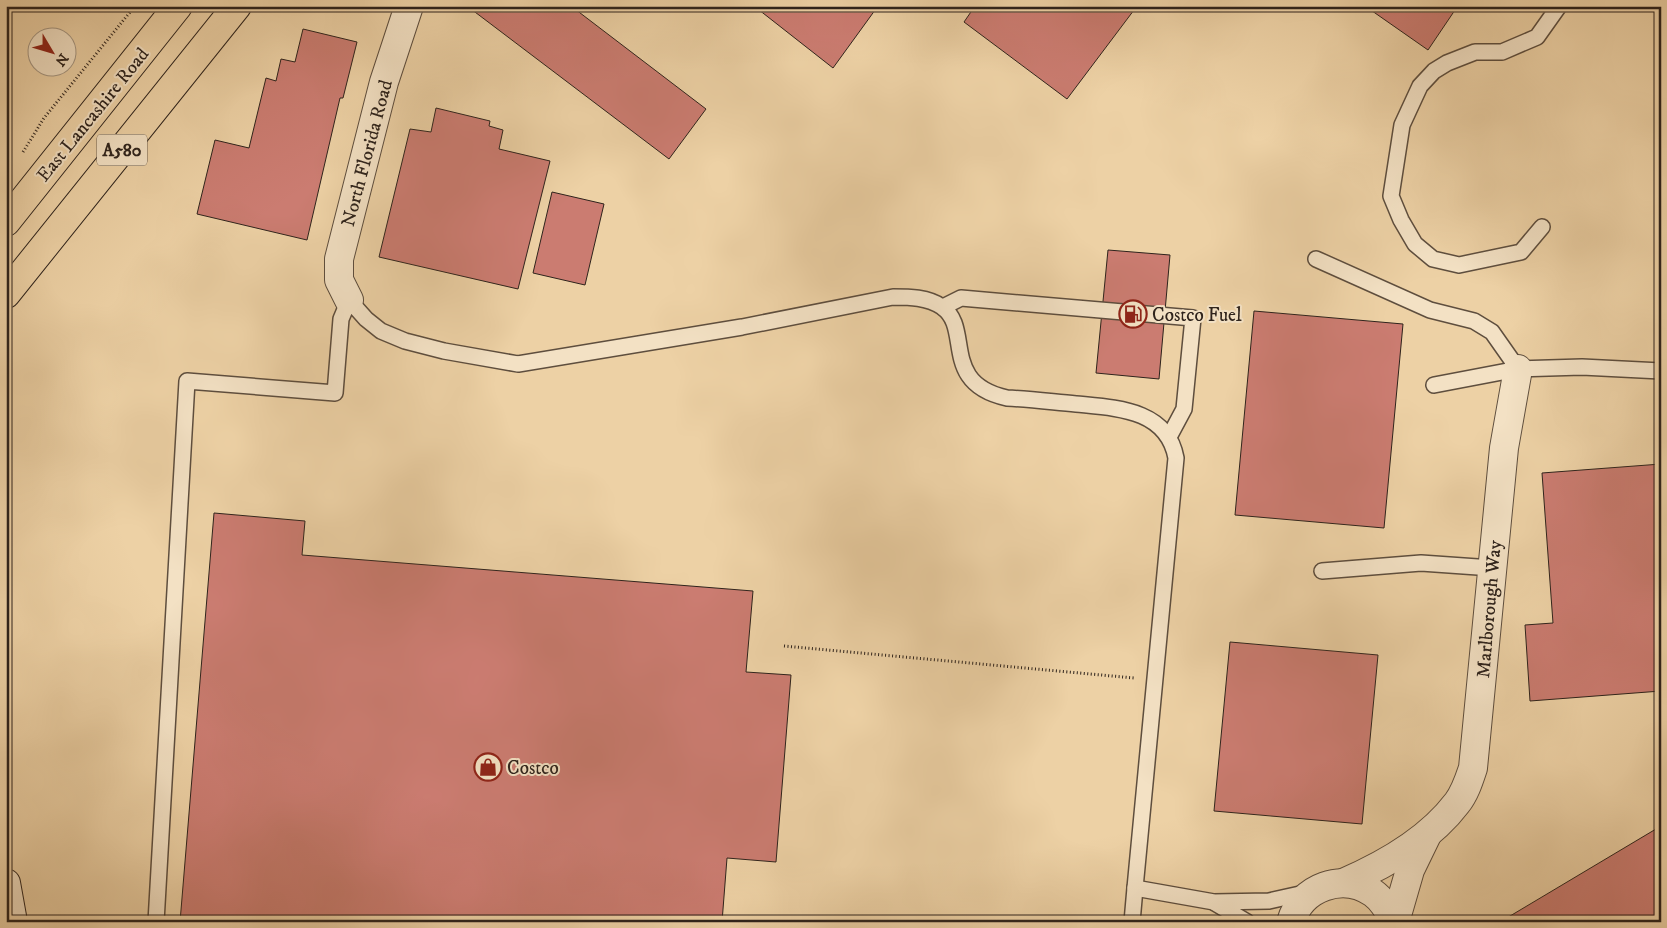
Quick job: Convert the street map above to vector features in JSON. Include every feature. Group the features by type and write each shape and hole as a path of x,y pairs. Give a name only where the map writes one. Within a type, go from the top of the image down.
{"highway":[{"name":"East Lancashire Road","path":"6,222 178,6"},
{"name":"A580","path":"6,294 237,6"}],"street":[{"name":"North Florida Road","path":"349,300 339,280 338,260 384,82 409,6"},
{"name":"Marlborough Way","path":"1343,883 1382,864 1427,835 1457,803 1467,786 1473,768 1505,440 1518,369"},
{"name":"Marlborough Way","path":"1394,922 1410,870 1427,835"},
{"path":"6,883 13,922"},
{"path":"1291,922 1293,914 1302,901 1314,890 1328,885 1343,883 1358,885 1374,894 1387,907 1394,922"}],"lane":[{"path":"1542,226 1521,252 1459,265 1433,259 1415,244 1401,220 1391,196 1402,125 1420,86 1434,71 1448,63 1475,52 1502,52 1537,37 1559,6"},
{"path":"1316,259 1430,310 1474,321 1492,332 1518,369"},
{"path":"156,922 187,381 335,393 341,319 349,300 366,319 381,331 405,341 444,351 518,364 742,326 893,297 927,300 943,307 951,318 956,330 962,363 969,376 982,388 994,395 1132,411 1146,417 1169,437 1174,444 1176,458 1132,922"},
{"path":"943,307 961,298 1192,318 1184,409 1169,437"},
{"path":"1434,385 1518,369 1582,366 1661,371"},
{"path":"1322,571 1421,563 1492,568"},
{"path":"1135,888 1214,902 1268,902 1314,890"},
{"path":"1214,902 1247,922"}],"path":[{"path":"20,156 44,118 135,6"},
{"path":"784,646 1155,680"}],"building":[{"path":"467,6 571,6 706,109 669,159"},
{"path":"754,6 878,6 833,68"},
{"path":"975,6 1137,6 1067,99 964,22"},
{"path":"1365,6 1449,6 1455,10 1428,50"},
{"path":"303,29 357,42 343,98 340,98 307,240 197,214 215,140 249,148 266,78 276,81 281,59 295,62"},
{"path":"436,108 490,121 489,126 503,130 499,149 550,161 518,289 379,257 410,129 431,132"},
{"path":"552,192 604,204 585,285 533,273"},
{"name":"Costco Fuel","path":"1108,250 1170,255 1159,379 1096,373"},
{"path":"1254,311 1403,324 1384,528 1235,515"},
{"path":"1661,464 1661,691 1530,701 1525,625 1553,623 1542,473"},
{"name":"Costco","path":"214,513 305,521 302,555 753,591 746,672 791,675 776,862 727,858 722,922 180,922"},
{"path":"1230,642 1378,655 1362,824 1214,811"},
{"path":"1661,826 1661,922 1500,922"}],"place":[{"name":"Costco Fuel","path":"1133,314"},
{"name":"Costco","path":"488,767"}]}
